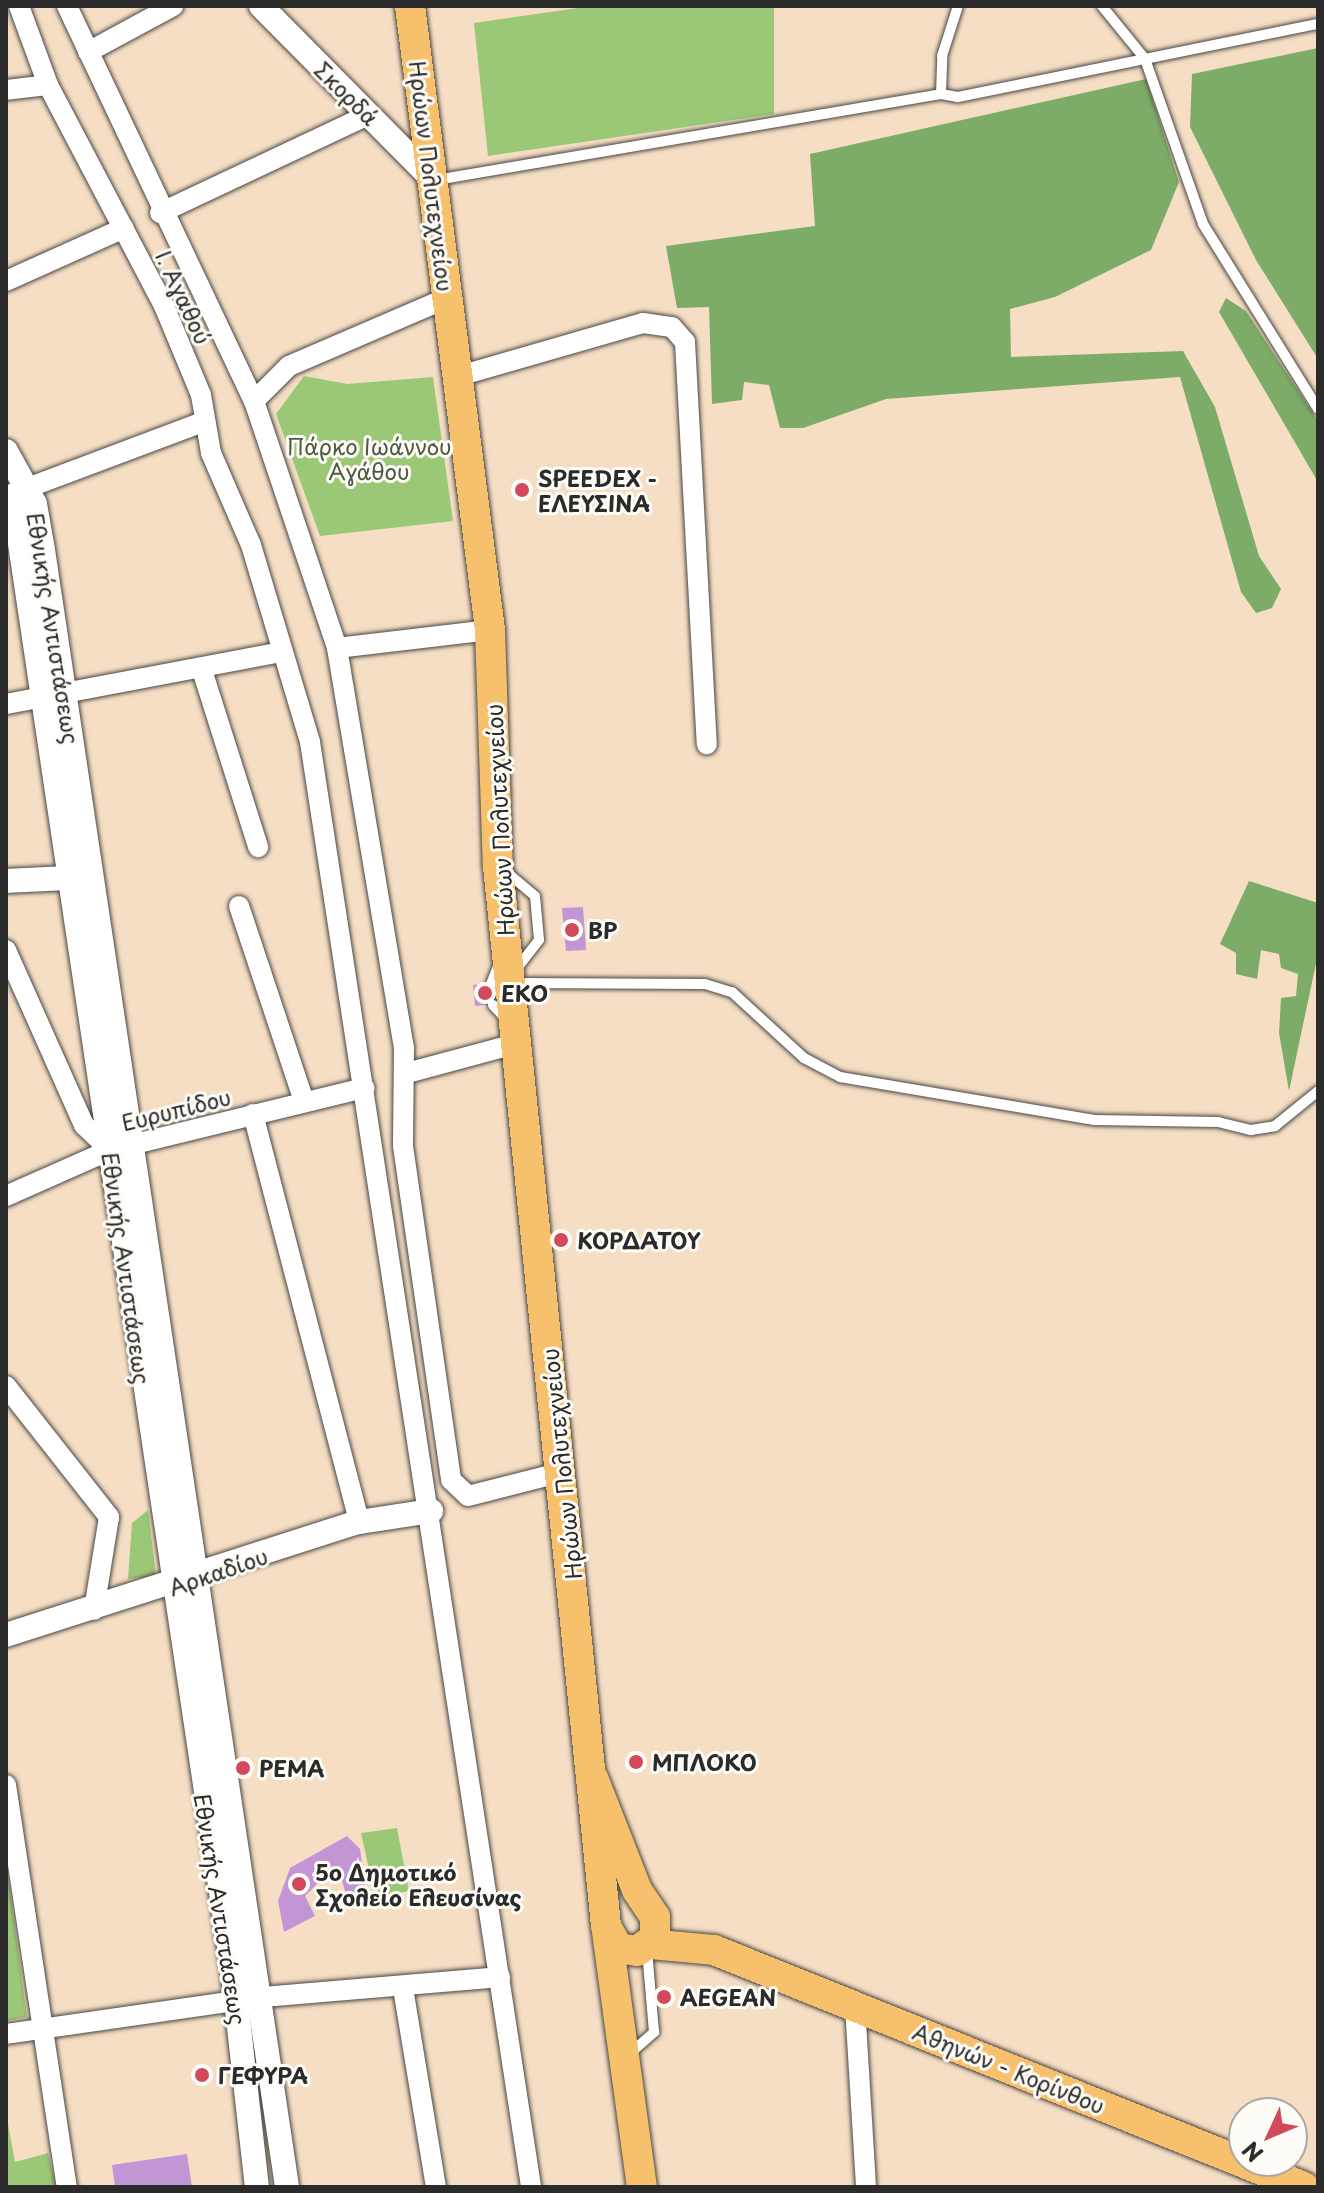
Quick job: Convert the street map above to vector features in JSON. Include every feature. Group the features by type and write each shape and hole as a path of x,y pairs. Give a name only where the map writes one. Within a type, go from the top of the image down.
{"main road":[{"name":"Ηρώων Πολυτεχνείου","path":"410,6 490,630 498,866 507,995 562,1472 607,1926 626,2043 642,2187"},
{"name":"Ηρώων Πολυτεχνείου","path":"593,1778 657,1931 645,1947 626,2043"},
{"path":"645,1947 618,1948 607,1926 627,1901 649,1908"},
{"name":"Αθηνών - Κορίνθου","path":"649,1908 714,1950 1304,2187"},
{"name":"Αθηνών - Κορίνθου","path":"645,1947 714,1950"}],"street":[{"name":"Ι. Αγαθού","path":"19,6 48,85 124,228 201,395 203,422 310,742 431,1511 531,2187"},
{"path":"67,6 160,213 254,401 337,648 407,1073 403,1146 451,1480 468,1496 562,1472"},
{"path":"88,52 173,6"},
{"name":"Σκορδά","path":"261,6 433,180"},
{"path":"6,90 48,85"},
{"path":"160,213 368,115"},
{"path":"6,281 124,228"},
{"path":"254,401 289,366 447,298"},
{"path":"459,376 643,323 661,322 679,333 707,744"},
{"path":"6,451 17,491 203,422"},
{"name":"Εθνικής Αντιστάσεως","path":"17,491 83,878 120,1148 173,1587 237,2002 257,2187"},
{"path":"337,648 490,630"},
{"path":"6,704 202,670 282,652"},
{"path":"202,670 258,847"},
{"path":"6,881 83,878"},
{"path":"239,906 304,1101"},
{"path":"6,950 84,1125 120,1148"},
{"path":"407,1073 507,995"},
{"name":"Ευρυπίδου","path":"6,1196 120,1148 365,1088"},
{"path":"253,1114 359,1522"},
{"name":"Εθνικής Αντιστάσεως","path":"120,1148 197,1579 264,1997 287,2187"},
{"path":"6,1386 109,1517 94,1610"},
{"name":"Αρκαδίου","path":"6,1635 173,1587 359,1522 431,1511"},
{"path":"6,1785 40,2028 67,2187"},
{"path":"6,2034 264,1997 403,1988 500,1977"},
{"path":"403,1988 436,2187"},
{"path":"855,2006 866,2187"}],"lane":[{"path":"941,94 942,56 958,6"},
{"path":"1102,6 1145,59 1203,224 1318,409"},
{"path":"433,180 941,94 958,97 1318,24"},
{"path":"507,995 705,984 732,992 804,1058 840,1077 1094,1120 1218,1122 1251,1130 1275,1126 1318,1091"}],"green space":[{"path":"592,6 774,6 774,114 488,156 474,23"},
{"path":"1318,48 1318,359 1256,260 1190,127 1192,74"},
{"path":"1146,79 1179,182 1151,250 1055,297 1010,309 1011,357 1183,351 1215,407 1259,556 1281,589 1272,608 1256,613 1241,592 1180,377 886,399 803,428 780,428 769,385 744,382 742,400 712,404 709,307 677,308 666,246 815,226 810,154"},
{"path":"1226,298 1246,311 1318,421 1318,482 1219,312"},
{"name":"Πάρκο Ιωάννου Αγάθου","path":"304,376 347,384 433,377 453,521 320,536 276,414"},
{"path":"1249,881 1318,903 1318,954 1289,1091 1279,1033 1281,998 1296,996 1298,974 1281,968 1279,954 1261,950 1257,979 1236,974 1236,953 1220,944"},
{"path":"148,1510 156,1576 128,1579 132,1523"},
{"path":"397,1828 409,1891 375,1897 361,1833"},
{"path":"6,1861 27,2017 6,2021"},
{"path":"6,2113 15,2162 48,2153 56,2187 6,2187"}],"building":[{"path":"583,907 586,950 566,951 562,908"},
{"path":"498,983 499,1004 475,1006 473,985"},
{"name":"5ο Δημοτικό Σχολείο Ελευσίνας","path":"347,1836 360,1849 367,1898 347,1897 341,1878 324,1877 305,1896 315,1916 284,1932 278,1901 290,1868"},
{"path":"649,1988 667,1989 666,2007 648,2006"},
{"path":"187,2154 192,2187 115,2187 112,2165"}],"place":[{"name":"SPEEDEX - ΕΛΕΥΣΙΝΑ","path":"522,490"},
{"name":"BP","path":"572,930"},
{"name":"EKO","path":"485,993"},
{"name":"ΚΟΡΔΑΤΟΥ","path":"561,1240"},
{"name":"ΜΠΛΟΚΟ","path":"636,1762"},
{"name":"ΡΕΜΑ","path":"243,1768"},
{"name":"5ο Δημοτικό Σχολείο Ελευσίνας","path":"299,1884"},
{"name":"AEGEAN","path":"664,1997"},
{"name":"ΓΕΦΥΡΑ","path":"202,2075"}]}
